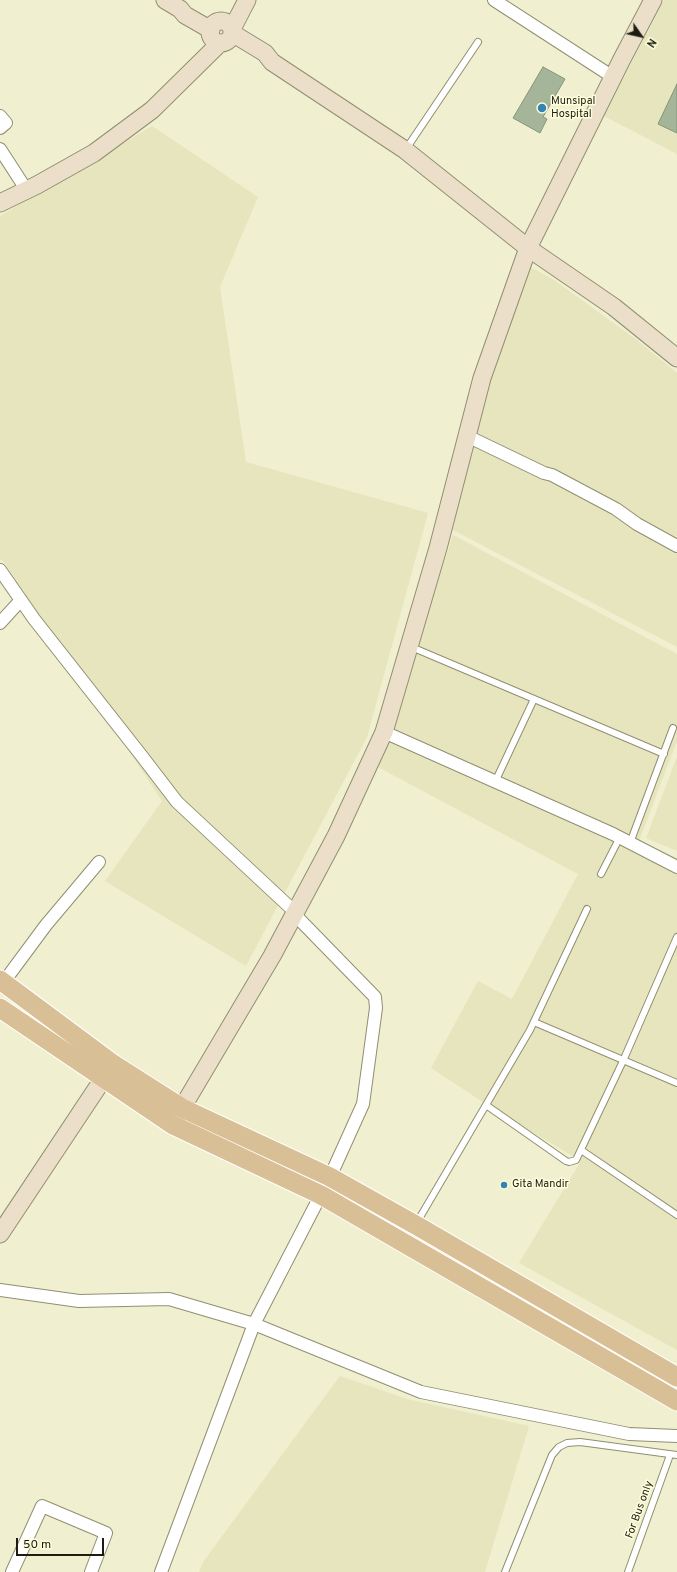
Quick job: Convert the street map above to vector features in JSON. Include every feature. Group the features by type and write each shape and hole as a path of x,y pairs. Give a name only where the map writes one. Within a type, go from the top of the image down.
{"main road":[{"path":"1,982 173,1125 321,1195 677,1401"},
{"path":"0,1008 108,1070 182,1108 330,1177 677,1377"}],"street":[{"path":"165,0 180,9 185,15 265,53 272,62 405,150 528,248 614,307 677,358"},
{"path":"0,193 22,183 90,146 146,104 221,32 236,0"},
{"path":"0,203 37,185 94,153 152,110 221,32 247,0"},
{"path":"494,0 613,77"},
{"path":"173,1125 272,956 336,836 384,732 438,548 482,378 528,248 613,77 654,0"},
{"path":"0,116 6,123 0,128"},
{"path":"0,149 22,183"},
{"path":"467,436 544,473 552,475 616,509 637,524 677,546"},
{"path":"0,570 21,600 177,802 295,912 299,919 375,996 376,1008 363,1104 330,1177 254,1324 161,1572"},
{"path":"0,623 21,600"},
{"path":"384,732 625,840 677,867"},
{"path":"1,982 46,925 99,862"},
{"path":"0,1234 108,1070"},
{"path":"0,1290 79,1301 169,1299 254,1324 421,1392 629,1434 677,1436"},
{"path":"12,1572 42,1506 106,1533 91,1572"}],"lane":[{"path":"405,150 478,42"},
{"path":"409,646 664,754"},
{"path":"495,782 534,699"},
{"path":"602,874 625,840 664,754 673,728"},
{"path":"415,1225 534,1022 587,909"},
{"path":"486,1105 566,1161 569,1162 576,1160 623,1060 677,937"},
{"path":"534,1022 677,1084"},
{"path":"581,1150 677,1215"},
{"path":"505,1572 552,1454 559,1447 567,1443 580,1442 677,1455"},
{"name":"For Bus only","path":"628,1572 670,1455"}],"shaded area":[{"path":"664,0 677,0 677,154 604,116"},
{"path":"152,126 258,197 220,287 246,462 428,513 367,737 246,966 105,881 162,801 4,562 0,559 0,216"},
{"path":"529,266 554,280 637,340 677,373 677,647 453,530 465,474 497,358"},
{"path":"453,535 677,654 677,741 639,841 677,858 677,1350 519,1263 581,1161 489,1106 431,1068 478,981 512,999 578,874 378,767"},
{"path":"677,757 677,851 646,838"},
{"path":"340,1376 407,1399 529,1426 485,1572 199,1572 203,1562"}],"building":[{"path":"543,67 565,79 543,117 547,119 540,133 513,118"},
{"path":"677,84 677,133 658,124"}],"place":[{"name":"Munsipal Hospital","path":"542,108"},
{"name":"Gita Mandir","path":"504,1185"}]}
